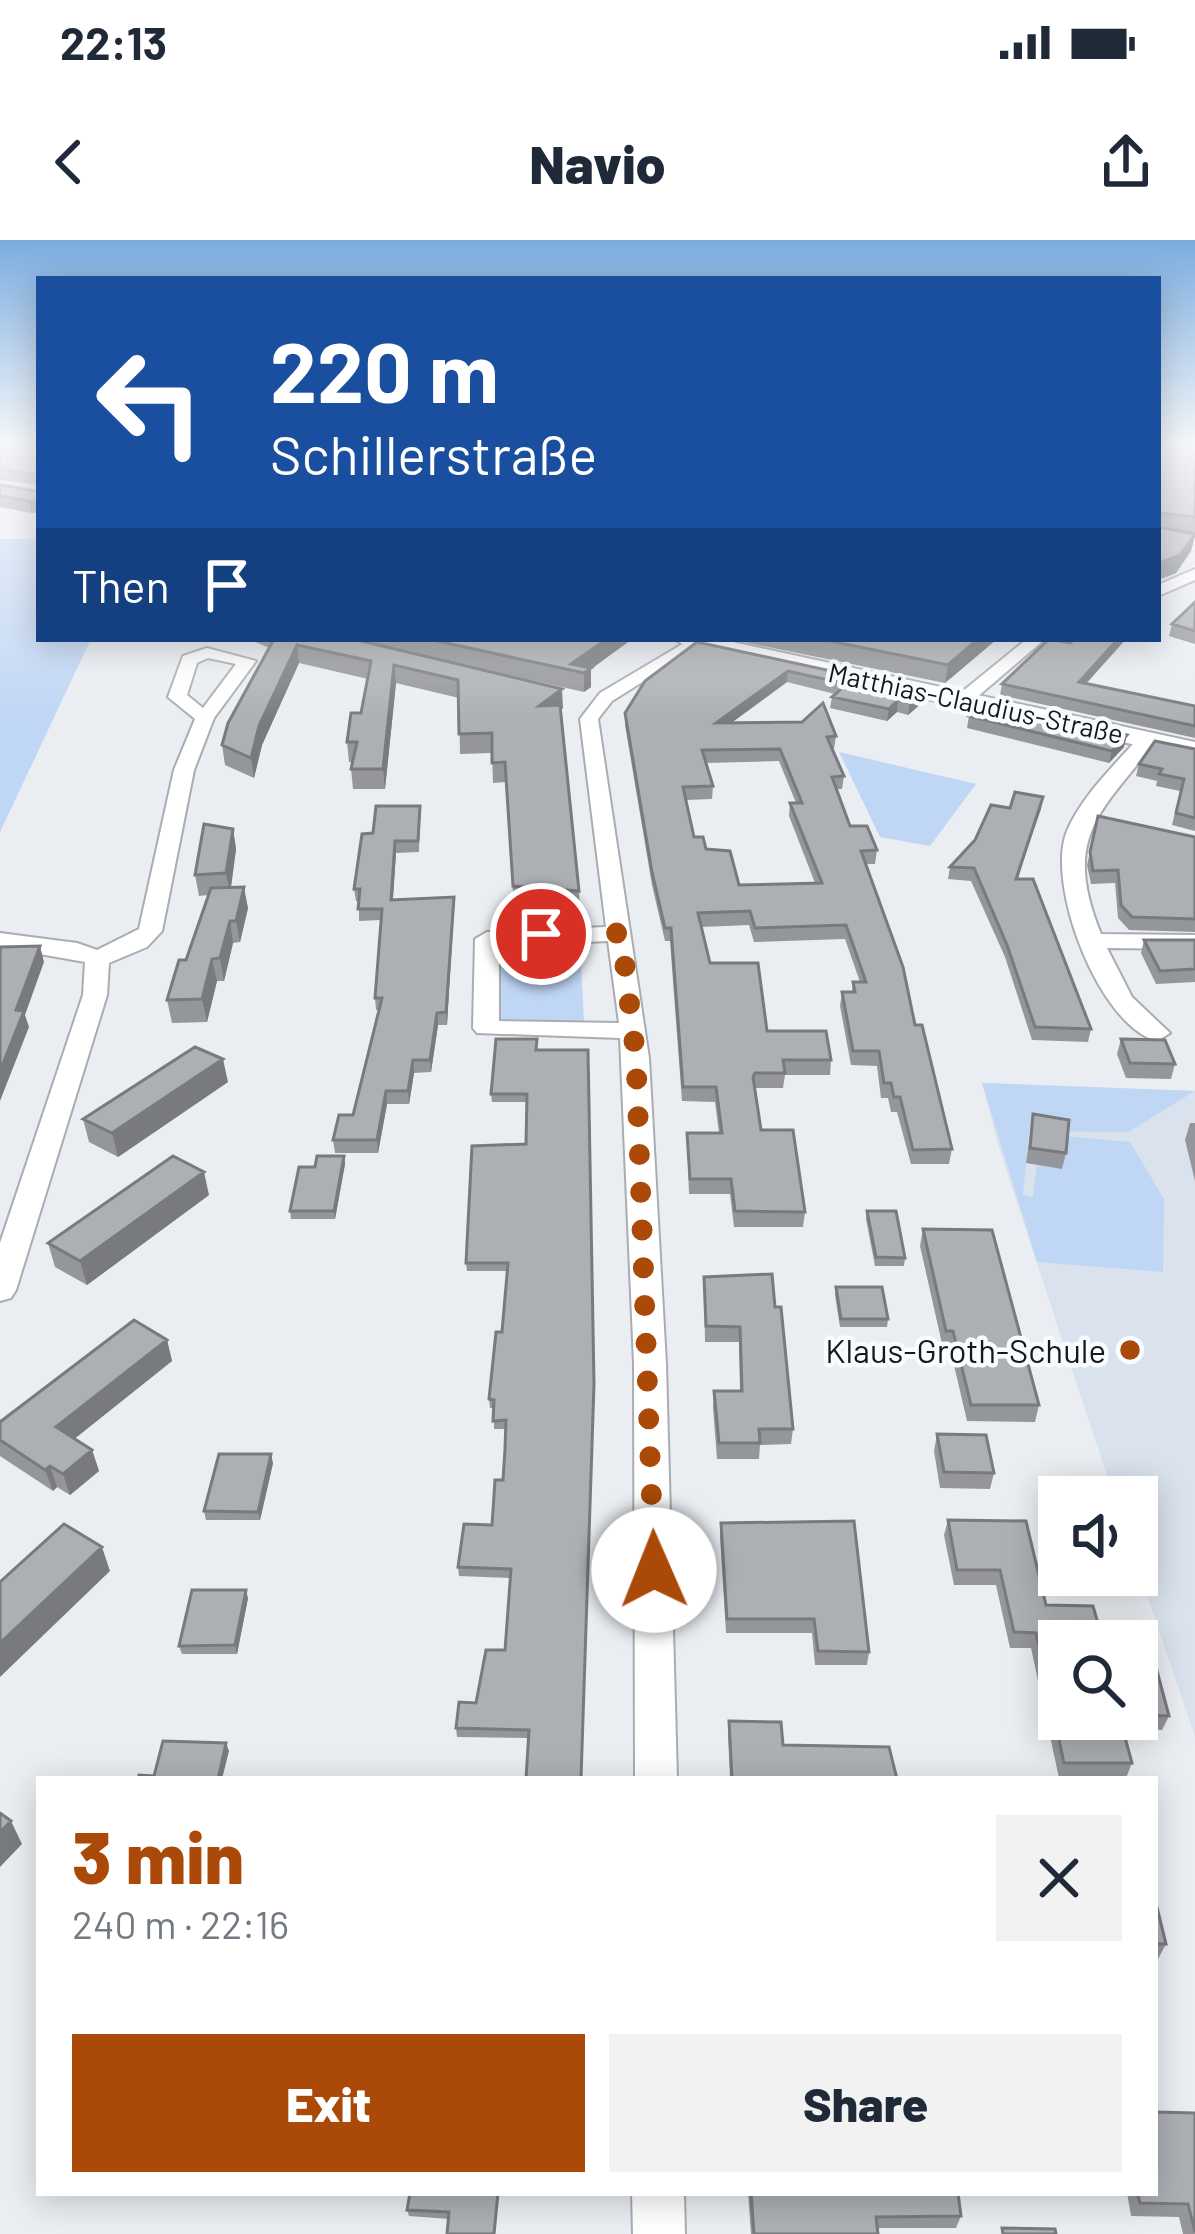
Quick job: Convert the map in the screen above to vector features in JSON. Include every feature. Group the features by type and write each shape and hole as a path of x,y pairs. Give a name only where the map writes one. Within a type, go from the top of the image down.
{"street":[{"path":"1161,590 1195,574"},
{"path":"656,1776 650,1364 633,1031 584,704 689,642"},
{"name":"Matthias-Claudius-Straße","path":"701,642 1195,750"},
{"path":"964,699 1033,642"},
{"path":"0,940 77,950 97,959 139,942 150,931 177,791 205,718"},
{"path":"1148,739 1097,817 1071,842 1069,878 1121,1006 1149,1040"},
{"path":"621,933 501,934 487,939 486,1028 633,1031"},
{"path":"1092,941 1195,942"},
{"path":"0,1290 95,995 97,959"},
{"path":"658,2196 659,2234"}],"shaded area":[{"path":"0,539 36,539 36,642 90,642 0,832"},
{"path":"839,752 976,784 930,846 880,837"},
{"path":"512,942 580,942 584,1023 510,1024 493,1016 495,949"},
{"name":"Klaus-Groth-Schule","path":"982,1083 1195,1091 1195,1737 1147,1596 1158,1596 1158,1476 1107,1476"},
{"path":"982,1083 1195,1091 1128,1132 1029,1131 1023,1195 1033,1197 1037,1165 1061,1169 1065,1136 1130,1142 1164,1199 1163,1272 1037,1262"}],"building":[{"path":"1161,536 1194,536 1180,555 1161,563"},
{"path":"1195,602 1195,631 1172,624"},
{"path":"272,642 366,642 562,689 539,706 560,705 579,891 513,886 505,762 492,763 492,733 459,734 458,680 394,665 383,769 351,769 357,742 347,742 351,713 361,713 371,661 297,645 259,726 251,758 222,745 228,723"},
{"path":"442,642 603,642 571,664 591,668 584,673"},
{"path":"697,642 924,691 910,703 898,700 889,709 832,697 847,684 788,671 716,723 802,722 823,703 836,736 827,737 844,776 832,777 850,826 867,826 877,850 861,851 903,967 915,1025 922,1025 952,1149 913,1150 900,1097 894,1097 891,1083 884,1083 879,1051 853,1051 842,992 855,992 853,982 866,982 846,925 755,928 750,911 698,913 710,963 758,963 767,1031 826,1031 831,1060 783,1060 785,1073 755,1073 753,1077 761,1130 793,1130 805,1212 735,1211 731,1179 690,1179 687,1133 722,1133 716,1087 683,1087 671,928 665,928 652,872 625,713 645,681","holes":["780,749 802,803 790,803 822,883 739,885 730,851 706,849 703,837 694,837 683,787 713,786 702,750"]},
{"path":"835,642 975,642 948,665"},
{"path":"1046,642 1115,642 1079,682 1195,706 1195,726 1002,684"},
{"path":"982,703 1127,735 1112,751 969,716"},
{"path":"1155,741 1195,749 1195,818 1176,813 1184,779 1139,764"},
{"path":"1015,792 1043,797 1016,879 1033,879 1091,1029 1035,1027 974,868 950,867 975,840 991,805 1010,808"},
{"path":"376,806 420,806 418,841 395,841 391,900 454,897 446,1012 437,1013 430,1060 413,1060 408,1091 386,1091 377,1140 333,1140 339,1115 353,1115 382,998 375,998 382,909 358,909 360,889 354,889 362,834 373,833"},
{"path":"1098,816 1195,837 1195,919 1132,917 1121,905 1118,870 1093,871 1090,852"},
{"path":"204,824 233,829 226,873 195,875"},
{"path":"244,887 220,958 212,959 202,999 167,1000 211,888"},
{"path":"1144,940 1195,940 1195,969 1160,971"},
{"path":"40,946 16,1010 24,1011 0,1071 0,947"},
{"path":"496,1039 537,1039 536,1050 588,1050 594,1384 581,1776 526,1776 529,1730 456,1728 459,1702 476,1703 486,1650 505,1650 511,1569 458,1567 464,1524 492,1525 495,1480 503,1480 506,1420 493,1421 494,1400 489,1399 496,1332 502,1332 508,1263 466,1263 472,1146 526,1144 527,1094 491,1094"},
{"path":"1121,1039 1165,1040 1175,1064 1130,1063"},
{"path":"195,1047 223,1059 112,1133 83,1119"},
{"path":"1033,1114 1069,1120 1066,1153 1030,1148"},
{"path":"173,1156 204,1172 80,1261 48,1243"},
{"path":"317,1156 344,1156 334,1211 290,1211 299,1167 315,1167"},
{"path":"867,1211 896,1211 905,1258 876,1257"},
{"path":"923,1229 992,1230 1039,1405 971,1405 953,1331 946,1331"},
{"path":"772,1274 775,1307 781,1307 793,1429 759,1429 760,1443 719,1443 714,1391 742,1391 740,1327 706,1326 704,1277"},
{"path":"836,1287 882,1287 888,1319 841,1319"},
{"path":"134,1320 167,1340 56,1427 92,1450 63,1474 50,1466 45,1470 0,1440 0,1422"},
{"path":"937,1434 986,1435 994,1473 944,1472"},
{"path":"219,1454 271,1454 258,1512 204,1511"},
{"path":"948,1520 1026,1521 1038,1571 1038,1596 1044,1596 1046,1605 1093,1606 1097,1620 1038,1620 1038,1642 1036,1633 1014,1632 1000,1570 957,1570"},
{"path":"854,1521 869,1652 818,1651 814,1619 727,1619 721,1523"},
{"path":"64,1524 102,1547 0,1643 0,1582"},
{"path":"192,1590 246,1590 235,1645 179,1646"},
{"path":"1158,1675 1169,1716 1158,1716"},
{"path":"729,1721 781,1722 783,1745 889,1747 896,1776 732,1776"},
{"path":"1059,1740 1126,1740 1132,1763 1064,1763"},
{"path":"163,1741 226,1743 219,1776 154,1776"},
{"path":"0,1813 11,1821 0,1832"},
{"path":"1158,1911 1166,1944 1158,1944"},
{"path":"1158,2112 1195,2113 1195,2232 1188,2204 1140,2203 1138,2196 1158,2196"},
{"path":"409,2196 498,2196 494,2234 447,2234 449,2212 407,2210"},
{"path":"751,2196 958,2196 961,2216 876,2217 878,2234 754,2234"},
{"path":"1002,2228 1055,2229 1056,2234 1003,2234"}],"place":[{"name":"Klaus-Groth-Schule","path":"1130,1350"}],"route":[{"path":"541,934 621,933 636,1058 654,1570"}]}
